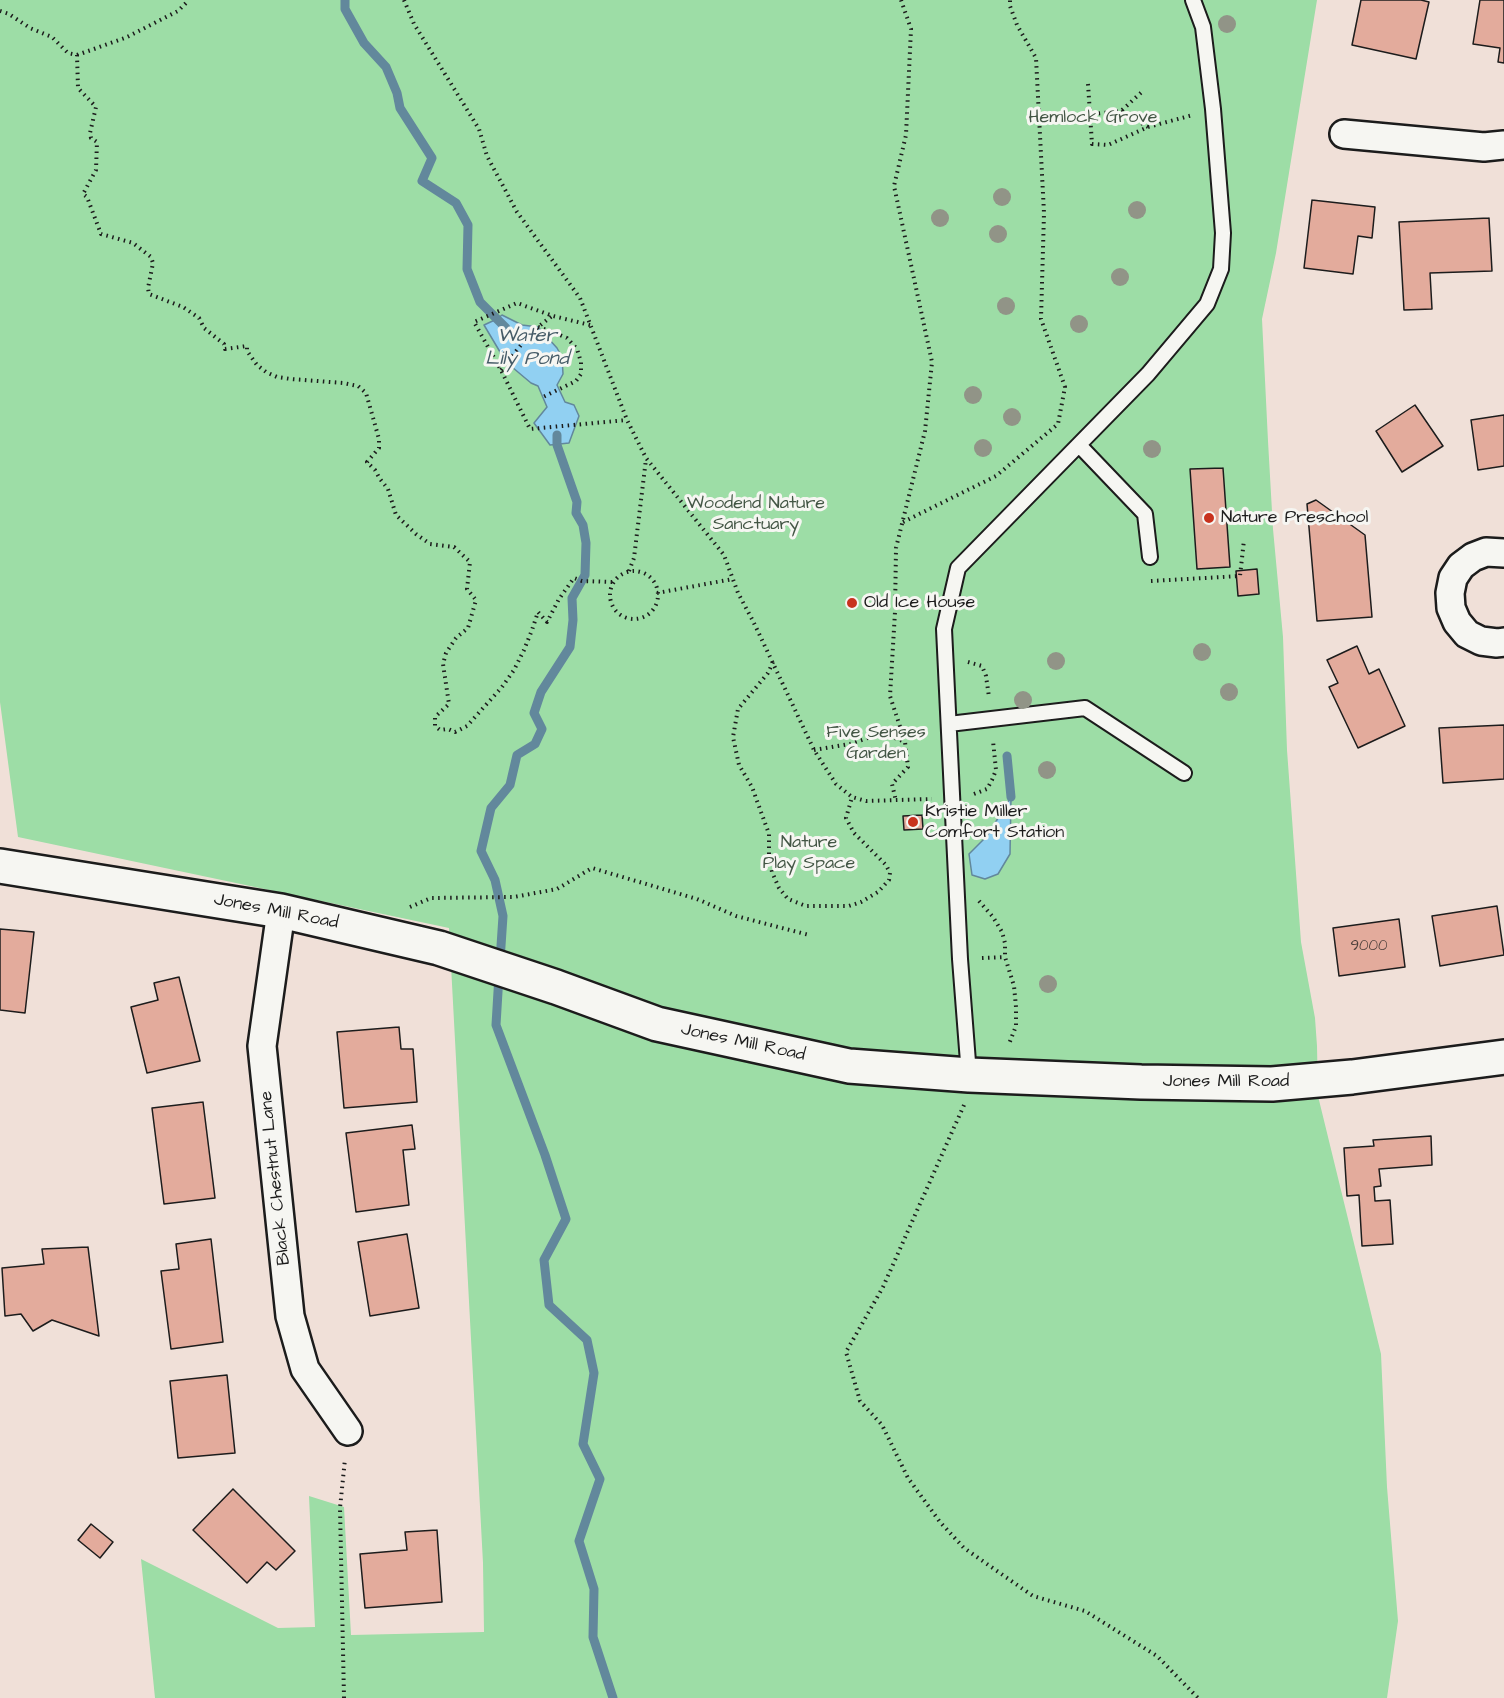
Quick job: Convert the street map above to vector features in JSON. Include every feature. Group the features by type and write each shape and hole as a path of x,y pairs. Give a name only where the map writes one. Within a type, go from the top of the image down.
{"street":[{"path":"1344,134 1484,147 1504,145"},
{"path":"1504,553 1486,552 1473,557 1461,566 1453,579 1450,593 1451,608 1457,622 1467,634 1481,641 1504,642"},
{"name":"Jones Mill Road","path":"0,866 280,911 440,948 657,1024 967,1090 1141,1082 1272,1084 1352,1077 1504,1057"},
{"name":"Black Chestnut Lane","path":"280,911 262,1046 291,1316 305,1369 348,1431"}],"lane":[{"path":"967,1090 944,629 958,568 1148,374 1207,304 1221,269 1223,233 1213,109 1203,27 1193,0"},
{"path":"1079,445 1145,514 1150,557"},
{"path":"949,724 1085,708 1184,773"}],"path":[{"path":"0,11 52,37 68,53 77,55 125,38 178,11 189,0"},
{"path":"404,0 414,24 480,129 487,156 517,212 580,298 627,420 646,458 724,555 738,593 814,750 836,784 852,797 866,801 939,798"},
{"path":"896,801 892,784 908,767 905,742 890,696 896,548 926,431 932,362 894,186 906,135 911,29 901,0"},
{"path":"903,522 996,476 1058,424 1065,387 1041,319 1044,213 1036,58 1017,25 1010,0"},
{"path":"77,55 78,88 96,108 90,133 91,138 97,142 96,170 83,194 87,197 101,234 134,243 151,257 153,263 149,294 183,307 199,318 204,328 224,344 225,349 247,346 247,351 257,365 277,377 343,383 358,386 366,393 379,439 379,448 367,462 388,489 396,516 430,544 454,547 470,562 467,590 476,600 468,628 456,638 446,653 443,664 449,704 435,717 435,726 440,730 448,729 455,732 467,726 514,670 538,612 547,622 559,599 574,578 582,581 613,582"},
{"path":"1088,84 1092,144 1108,146 1148,127 1199,113"},
{"path":"1120,111 1144,90"},
{"path":"1040,120 1120,111 1148,127"},
{"path":"590,325 553,316 517,303 474,322 530,429 627,420"},
{"path":"501,370 538,327 553,316"},
{"path":"538,327 567,338 577,349 581,362 581,374 576,381 543,397"},
{"path":"629,572 634,558 646,458"},
{"path":"1150,573 1150,581 1240,576 1244,540"},
{"path":"637,571 644,574 656,585 657,602 653,609 640,618 624,617 613,606 610,598 613,582 629,572 637,571"},
{"path":"657,593 733,579"},
{"path":"773,662 768,673 738,709 734,737 739,765 752,787 769,834 772,872 779,888 788,899 806,906 849,906 878,892 889,880 890,873 886,865 854,833 846,818 852,797"},
{"path":"969,662 982,666 990,703"},
{"path":"814,750 850,744 882,733 905,742"},
{"path":"972,795 987,789 996,770 994,759"},
{"path":"410,907 431,898 514,897 557,889 592,868 697,899 736,916 809,935"},
{"path":"977,899 984,904 993,917 1002,932 1005,943 1005,957 1014,986 1016,1007 1016,1026 1009,1046"},
{"path":"973,958 1005,957"},
{"path":"967,1090 883,1287 846,1352 860,1401 882,1425 908,1478 940,1522 964,1548 1033,1596 1085,1611 1157,1656 1198,1698"},
{"path":"344,1698 340,1508 348,1431"}],"green space":[{"name":"Woodend Nature Sanctuary","path":"0,0 1317,0 1276,253 1262,319 1273,529 1283,637 1287,750 1301,942 1315,1018 1318,1096 1381,1354 1387,1487 1398,1621 1387,1698 155,1698 141,1559 278,1628 315,1627 309,1496 344,1507 351,1635 484,1632 483,1563 449,928 18,837 0,702"}],"water":[{"name":"Water Lily Pond","path":"502,315 522,325 538,327 562,357 563,374 557,385 565,402 574,405 579,416 569,443 550,445 534,423 547,407 538,386 506,362 484,325"},
{"path":"1011,797 1010,854 998,874 985,879 972,875 969,854 987,836"}],"building":[{"path":"1361,0 1429,2 1416,59 1352,45"},
{"path":"1480,0 1504,0 1504,63 1498,62 1500,48 1473,44"},
{"path":"1312,200 1375,207 1372,238 1358,236 1353,274 1304,268"},
{"path":"1489,218 1492,271 1430,273 1432,309 1404,310 1399,222"},
{"path":"1415,405 1443,446 1402,472 1376,431"},
{"path":"1504,415 1504,466 1478,470 1471,420"},
{"path":"1223,468 1230,567 1197,569 1190,469"},
{"path":"1316,500 1365,535 1372,617 1317,621 1307,504"},
{"path":"1257,569 1259,594 1238,596 1236,571"},
{"path":"1357,646 1369,674 1379,669 1405,726 1358,748 1329,687 1338,683 1327,660"},
{"path":"1504,725 1504,779 1443,783 1439,728"},
{"name":"Kristie Miller Comfort Station","path":"922,815 923,829 904,830 903,816"},
{"path":"1497,906 1504,955 1440,966 1432,916"},
{"path":"1399,919 1405,967 1339,976 1333,928"},
{"path":"0,929 34,932 25,1013 0,1010"},
{"path":"179,977 200,1061 147,1073 131,1007 158,1000 154,983"},
{"path":"399,1027 401,1049 413,1049 417,1102 344,1108 337,1032"},
{"path":"203,1102 215,1198 164,1204 152,1108"},
{"path":"412,1125 415,1149 403,1150 409,1205 356,1212 346,1133"},
{"path":"1431,1136 1432,1165 1379,1169 1381,1186 1374,1187 1375,1201 1390,1200 1393,1244 1362,1246 1359,1195 1347,1196 1344,1148 1374,1146 1373,1140"},
{"path":"407,1234 419,1308 370,1316 358,1242"},
{"path":"211,1239 223,1342 171,1349 161,1271 179,1269 176,1244"},
{"path":"88,1247 99,1336 52,1320 33,1331 21,1314 5,1316 2,1268 44,1264 42,1249"},
{"path":"227,1375 235,1453 178,1458 170,1381"},
{"path":"233,1489 295,1551 276,1570 267,1562 247,1583 193,1530"},
{"path":"91,1524 113,1542 100,1558 78,1540"},
{"path":"437,1530 442,1602 365,1608 360,1554 407,1550 405,1532"}],"waterway":[{"path":"345,0 345,9 364,43 386,67 397,93 400,108 432,158 422,181 456,203 468,225 467,269 480,302 506,328"},
{"path":"500,961 503,916 495,880 481,851 491,808 510,785 517,755 535,744 542,729 534,713 541,692 570,647 573,620 572,598 585,575 586,543 583,525 576,513 577,502 557,445 557,435"},
{"path":"1007,756 1011,797"},
{"path":"499,975 496,1025 545,1155 566,1219 544,1260 549,1305 587,1340 594,1373 583,1444 600,1479 579,1541 594,1589 593,1637 613,1698"}],"place":[{"name":"Nature Preschool","path":"1209,518"},
{"name":"Old Ice House","path":"852,603"},
{"name":"Kristie Miller Comfort Station","path":"913,822"}],"park label":[{"name":"Hemlock Grove","path":"1093,118"},
{"name":"Five Senses Garden","path":"876,743"},
{"name":"Nature Play Space","path":"809,853"}]}
